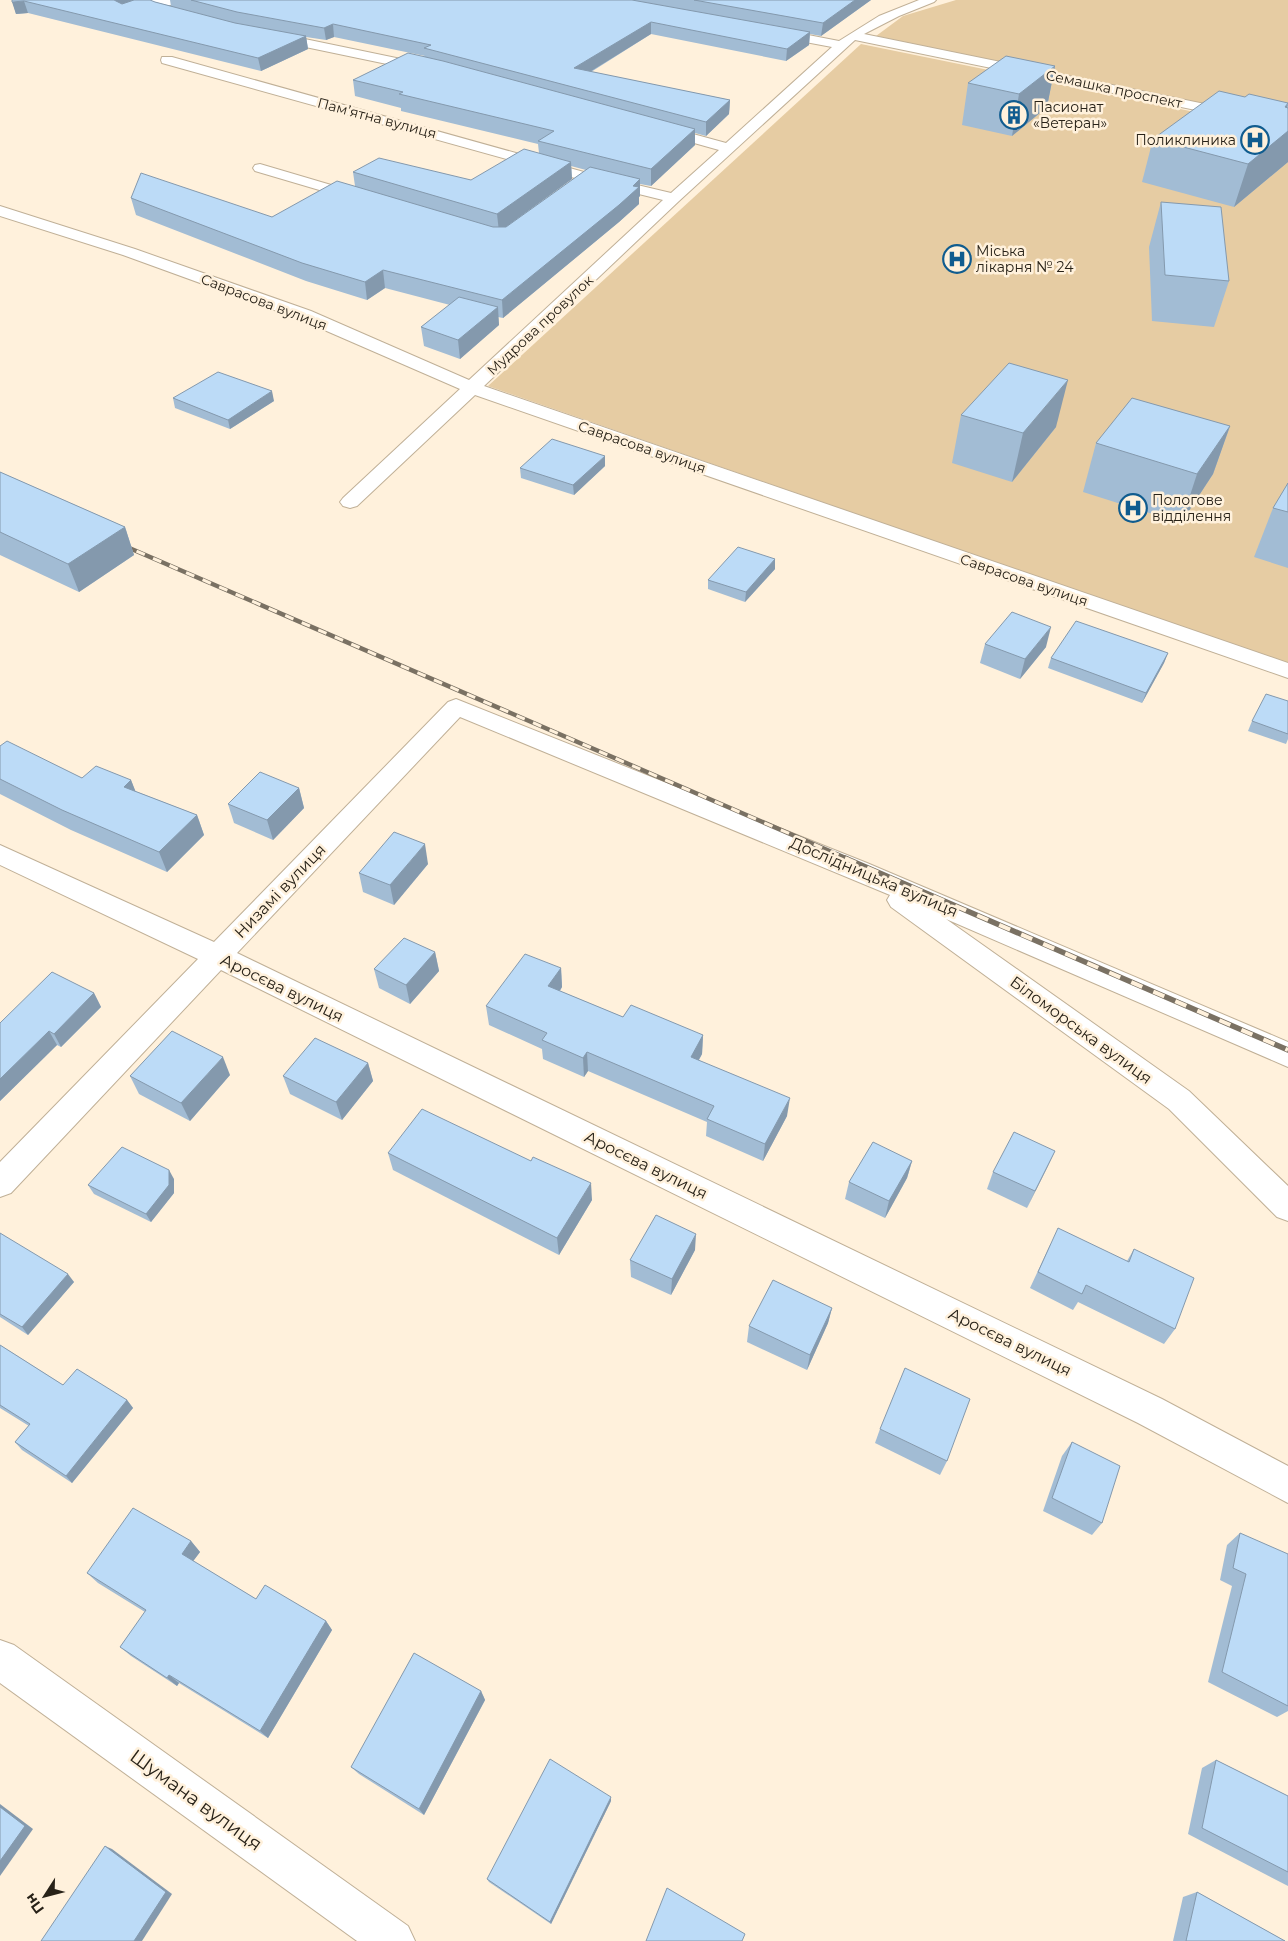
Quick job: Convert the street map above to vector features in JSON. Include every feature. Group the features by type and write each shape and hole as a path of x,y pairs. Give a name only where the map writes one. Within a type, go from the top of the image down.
{"street":[{"path":"124,10 147,3 192,0"},
{"name":"Мудрова провулок","path":"350,502 674,198 847,40 874,22 899,10 930,0"},
{"path":"147,3 162,10 181,15"},
{"name":"Семашка проспект","path":"756,29 847,40 1288,125"},
{"path":"257,34 352,51 447,72"},
{"name":"Пам’ятна вулиця","path":"167,60 587,176 674,198"},
{"path":"644,125 729,148"},
{"path":"260,168 372,202"},
{"path":"572,188 587,176"},
{"name":"Саврасова вулиця","path":"0,211 129,252 305,315 472,388 1288,671"},
{"name":"Дослідницька вулиця","path":"456,707 858,870 1288,1055"},
{"name":"Низамі вулиця","path":"0,1183 456,707"},
{"name":"Аросєва вулиця","path":"0,854 218,956 1150,1411 1288,1485"},
{"name":"Біломорська вулиця","path":"858,870 1178,1100 1288,1207"},
{"name":"Шумана вулиця","path":"0,1659 393,1941"}],"shaded area":[{"path":"956,0 1288,0 1288,121 876,36 903,16"},
{"name":"Міська лікарня № 24","path":"861,44 1288,131 1288,664 488,386"}],"building":[{"path":"12,0 114,0 122,4 134,0 150,0 235,23 306,36 258,58 24,1 12,2"},
{"path":"191,0 632,0 810,32 787,49 651,22 574,68 730,100 706,122 424,48 431,45 333,24 324,28 237,12"},
{"path":"694,0 855,0 823,23"},
{"path":"408,53 695,129 651,169 538,141 554,131 399,94 403,92 353,80"},
{"path":"1006,56 1055,66 1019,94 968,83"},
{"path":"1219,91 1245,97 1249,94 1288,103 1285,107 1288,108 1288,131 1248,164 1153,139"},
{"path":"524,149 571,162 497,214 353,172 379,158 471,180"},
{"path":"590,167 640,179 633,186 639,187 502,300 383,270 365,282 302,263 131,198 141,173 272,217 337,181 493,227 506,227"},
{"path":"1161,202 1221,207 1229,281 1165,275"},
{"path":"459,297 498,307 458,340 421,327"},
{"path":"1009,363 1068,380 1023,433 961,415"},
{"path":"218,372 272,391 228,420 173,398"},
{"path":"1132,398 1230,426 1197,474 1096,443"},
{"path":"552,439 605,456 573,485 520,468"},
{"path":"0,472 125,527 68,564 0,532"},
{"path":"1288,483 1288,512 1273,508"},
{"path":"738,547 775,559 746,592 708,580"},
{"path":"1012,612 1051,627 1025,659 985,644"},
{"path":"1076,621 1168,653 1146,693 1051,658"},
{"path":"1266,694 1288,701 1288,734 1252,721"},
{"path":"7,741 82,778 96,766 131,780 124,787 197,815 159,852 62,810 0,779 0,746"},
{"path":"260,772 299,788 267,820 228,804"},
{"path":"394,832 425,844 390,885 359,873"},
{"path":"404,938 435,952 406,985 374,969"},
{"path":"525,954 561,968 548,986 623,1017 631,1005 703,1035 691,1057 790,1098 765,1144 707,1119 714,1106 587,1052 583,1058 542,1040 547,1033 486,1006"},
{"path":"52,972 94,993 54,1034 49,1031 0,1079 0,1023"},
{"path":"172,1031 223,1057 181,1103 130,1076"},
{"path":"315,1038 368,1063 336,1102 283,1076"},
{"path":"422,1109 531,1161 533,1157 591,1183 557,1238 388,1153"},
{"path":"1014,1132 1055,1151 1035,1191 993,1172"},
{"path":"873,1142 912,1161 889,1201 849,1182"},
{"path":"122,1147 169,1170 169,1185 146,1214 88,1185"},
{"path":"656,1215 696,1234 672,1279 630,1260"},
{"path":"1058,1228 1129,1262 1134,1249 1194,1278 1175,1329 1086,1285 1082,1294 1038,1272"},
{"path":"0,1233 68,1274 22,1327 0,1314"},
{"path":"773,1280 832,1308 810,1355 749,1326"},
{"path":"0,1345 63,1385 77,1369 127,1400 66,1476 15,1442 30,1424 0,1405"},
{"path":"905,1368 970,1399 947,1461 880,1429"},
{"path":"1072,1442 1120,1466 1102,1523 1052,1498"},
{"path":"133,1508 191,1541 182,1554 256,1599 265,1585 326,1621 260,1731 169,1675 167,1678 120,1647 146,1610 87,1573"},
{"path":"1240,1533 1288,1554 1288,1706 1222,1672 1246,1574 1233,1568"},
{"path":"414,1653 481,1691 419,1809 351,1767"},
{"path":"550,1759 611,1797 550,1922 487,1879"},
{"path":"1216,1760 1288,1796 1288,1872 1202,1828"},
{"path":"0,1807 25,1826 0,1861"},
{"path":"105,1846 166,1892 134,1941 41,1941"},
{"path":"667,1888 745,1934 742,1941 646,1941"},
{"path":"1197,1892 1285,1941 1186,1941"}],"railway":[{"path":"120,544 848,859"},
{"path":"845,858 1288,1050"}],"place":[{"name":"Пасионат «Ветеран»","path":"1014,115"},
{"name":"Поликлиника","path":"1255,140"},
{"name":"Міська лікарня № 24","path":"957,259"},
{"name":"Пологове відділення","path":"1133,508"}]}
